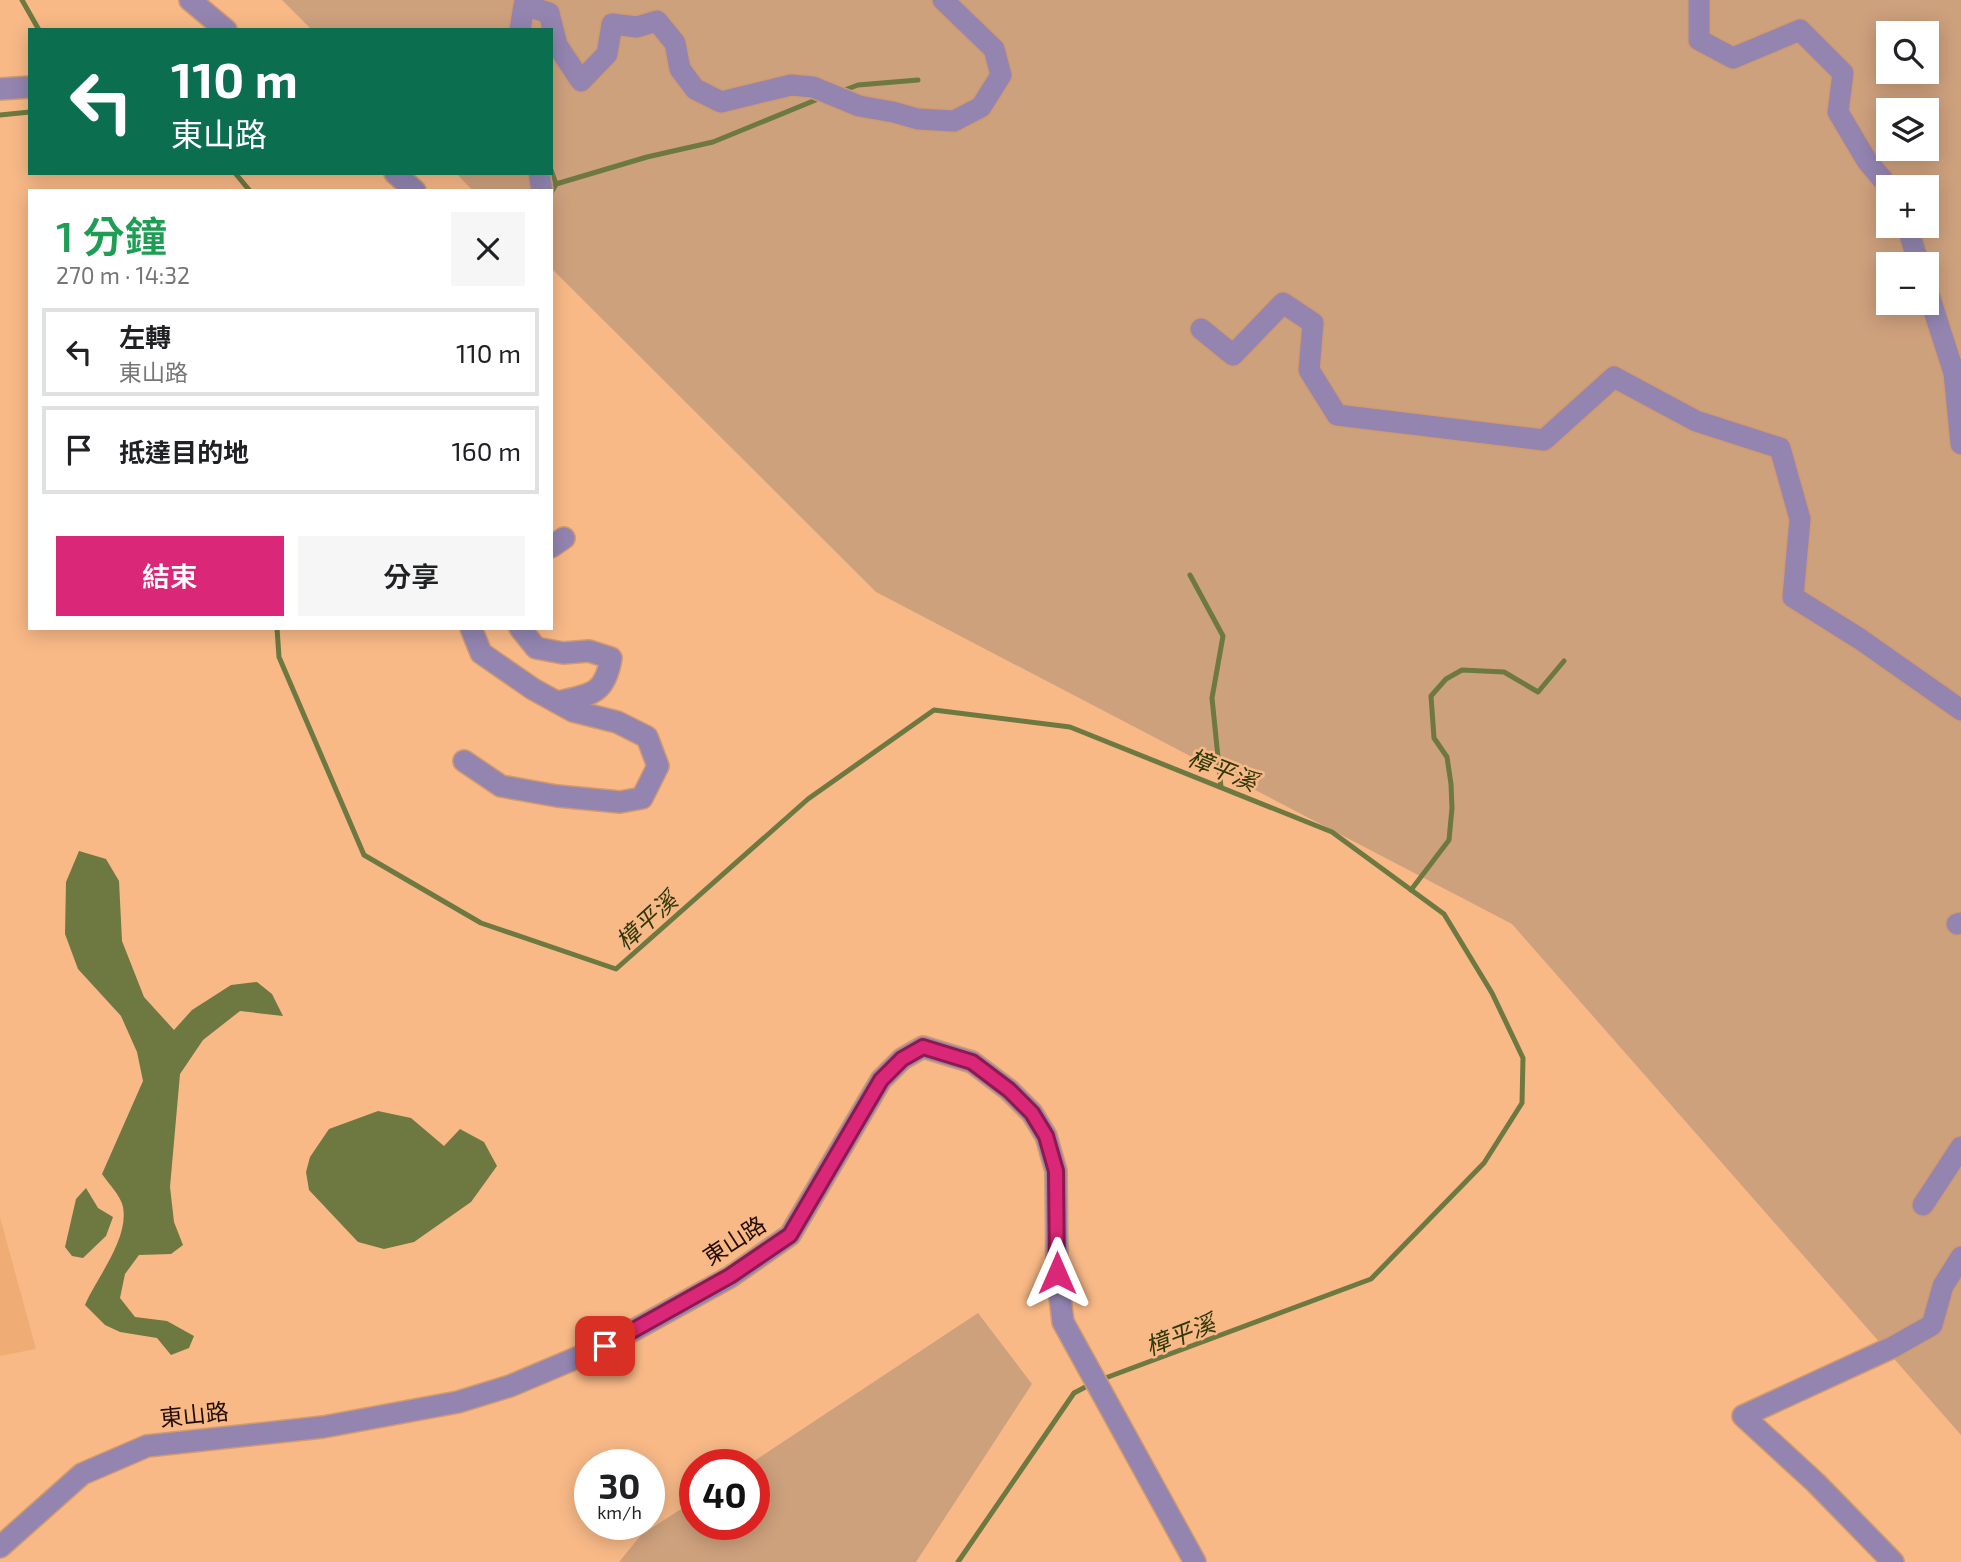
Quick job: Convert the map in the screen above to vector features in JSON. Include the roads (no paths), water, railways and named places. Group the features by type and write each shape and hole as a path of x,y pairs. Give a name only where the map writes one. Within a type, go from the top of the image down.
{"street":[{"path":"190,0 224,28"},
{"path":"553,30 556,46 581,80 607,54 612,23 638,27 657,21 675,43 680,69 695,89 721,102 791,85 816,88 859,106 893,111 918,119 954,121 981,107 1001,75 994,49 943,0"},
{"path":"1699,0 1699,40 1733,58 1800,30 1843,73 1838,112 1879,175"},
{"path":"520,28 524,5 550,13 553,28"},
{"path":"0,89 28,88"},
{"path":"397,175 413,189"},
{"path":"1201,329 1233,355 1283,303 1313,323 1309,370 1337,415 1544,440 1614,377 1696,421 1780,448 1800,519 1793,597 1860,639 1961,710"},
{"path":"1935,315 1954,373 1961,444"},
{"path":"464,761 501,786 557,796 620,802 642,797 658,766 647,737 617,722 573,711 503,671 481,653 472,630"},
{"path":"522,630 536,648 563,653 589,651 611,658 608,677 592,694 557,702"},
{"name":"東山路","path":"0,1547 82,1474 147,1446 323,1427 458,1402 510,1386 605,1346 730,1276 790,1235 881,1080 902,1059 923,1047 972,1062 1009,1090 1032,1113 1046,1136 1056,1171 1057,1273 1066,1331 1195,1562"},
{"path":"1923,1205 1961,1147"},
{"path":"1893,1562 1816,1483 1743,1416 1858,1364 1932,1325 1943,1286 1961,1256"}],"waterway":[{"path":"22,0 38,28"},
{"path":"842,91 858,85 918,80"},
{"path":"553,189 556,184 647,157 713,142 823,97"},
{"name":"樟平溪","path":"0,115 28,112"},
{"name":"樟平溪","path":"237,175 248,189"},
{"path":"553,175 556,184"},
{"path":"1190,575 1223,636 1212,698 1221,787"},
{"name":"樟平溪","path":"277,630 279,657 364,855 481,923 616,969 808,799 934,710 1070,727 1332,832 1444,914 1492,993 1523,1058 1522,1103 1484,1163 1371,1279 1100,1380"},
{"path":"1411,890 1449,840 1451,784 1447,757 1434,738 1431,696 1446,679 1462,670 1504,672 1538,692 1564,661"},
{"name":"樟平溪","path":"958,1562 1074,1393 1091,1384"}]}
